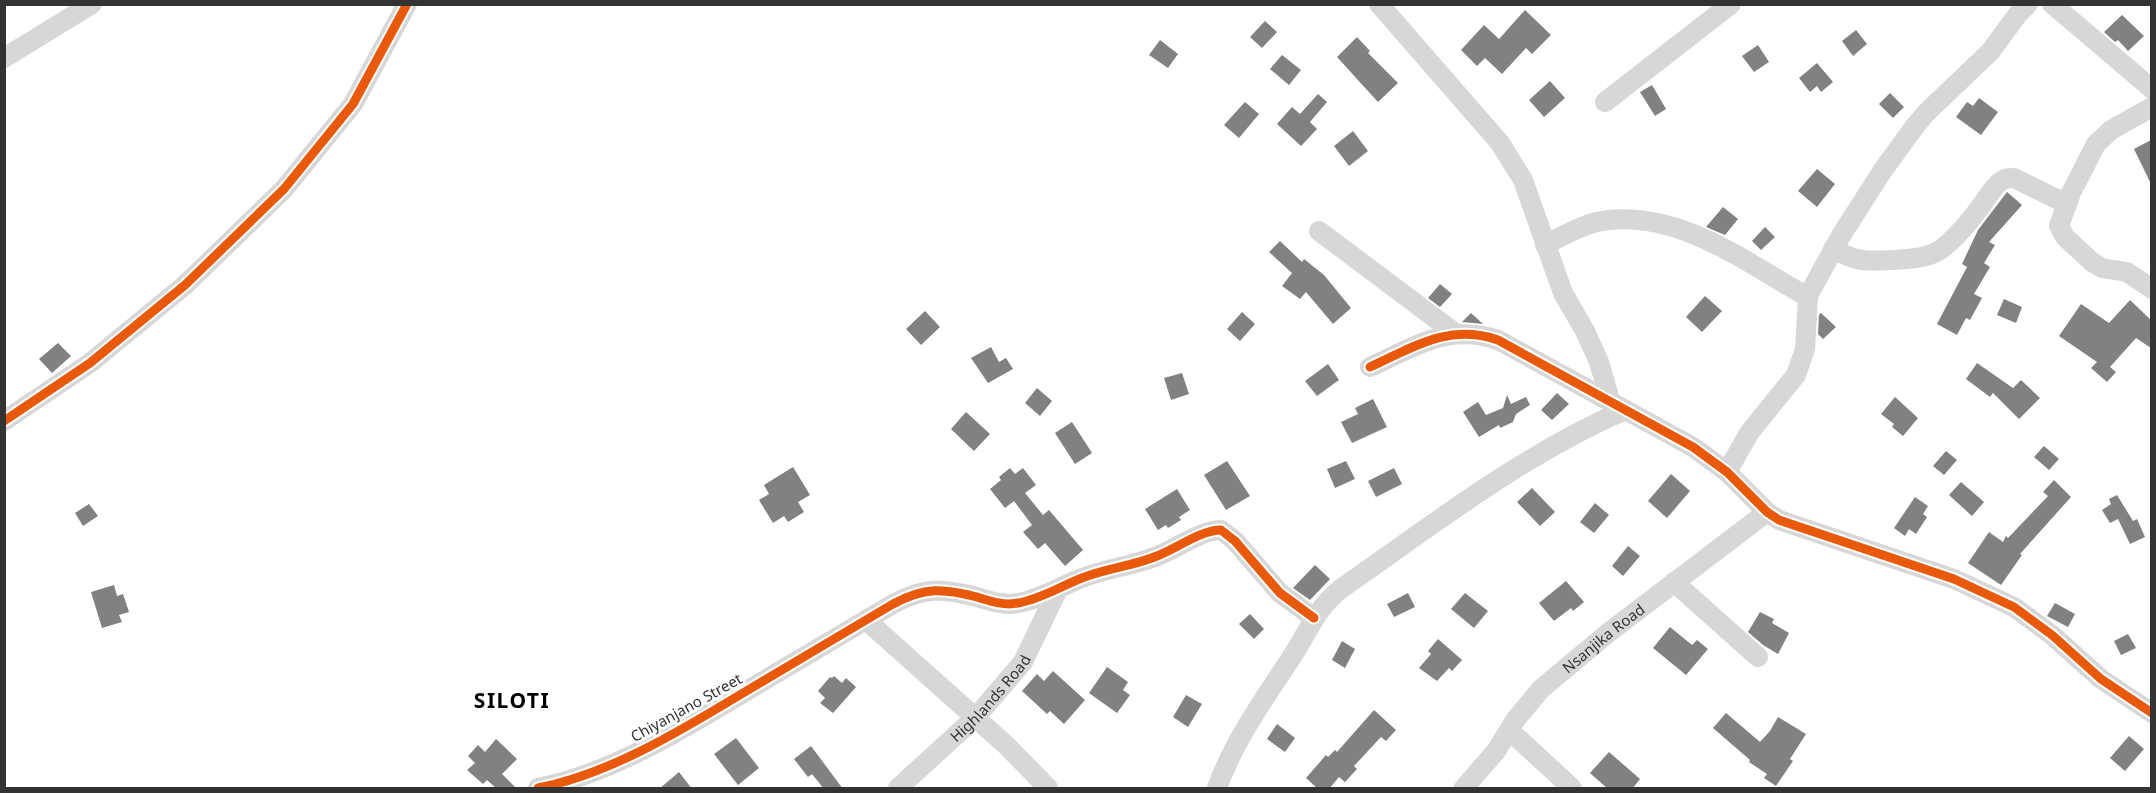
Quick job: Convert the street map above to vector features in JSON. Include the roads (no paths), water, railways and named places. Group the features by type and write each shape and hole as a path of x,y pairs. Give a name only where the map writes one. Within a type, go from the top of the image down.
{"street":[{"path":"4,58 92,4"},
{"path":"4,421 90,363 185,285 284,189 353,104 407,4"},
{"path":"1379,4 1507,152 1523,180 1563,293 1599,362 1618,407"},
{"path":"1605,102 1731,4"},
{"path":"1727,472 1745,438 1796,375 1805,349 1808,297 1833,249 1883,170 1927,112 1990,52 2028,4"},
{"path":"2052,4 2151,89"},
{"path":"2151,107 2102,136 2067,204 2059,226 2065,237 2092,262 2102,268 2127,273 2151,288"},
{"path":"1833,249 1862,261 1929,255 1939,250 1961,229 1979,210 2000,181 2007,178 2014,178 2067,204"},
{"path":"1545,245 1575,230 1607,220 1636,220 1661,224 1690,232 1712,242 1808,297"},
{"path":"1319,231 1455,333"},
{"path":"1370,367 1427,341 1455,333 1469,333 1498,340 1693,447 1727,472 1767,512 1795,526 1954,579 2014,607 2038,624 2101,679 2151,713"},
{"path":"1217,789 1236,744 1326,601 1485,488 1618,407"},
{"name":"Nsanjika Road","path":"1464,789 1496,751 1527,703 1548,683 1674,582 1767,512"},
{"name":"Chiyanjano Street","path":"538,789 560,784 589,773 673,734 907,596 928,590 959,593 1006,604 1016,604 1101,572 1156,556 1209,532 1221,530 1235,541 1280,593 1314,618"},
{"path":"1674,582 1758,657"},
{"name":"Highlands Road","path":"898,789 976,717 1023,662 1058,589"},
{"path":"866,620 976,717 1048,789"},
{"path":"1510,731 1572,789"}],"district":[{"name":"SILOTI","path":"512,700"}]}
